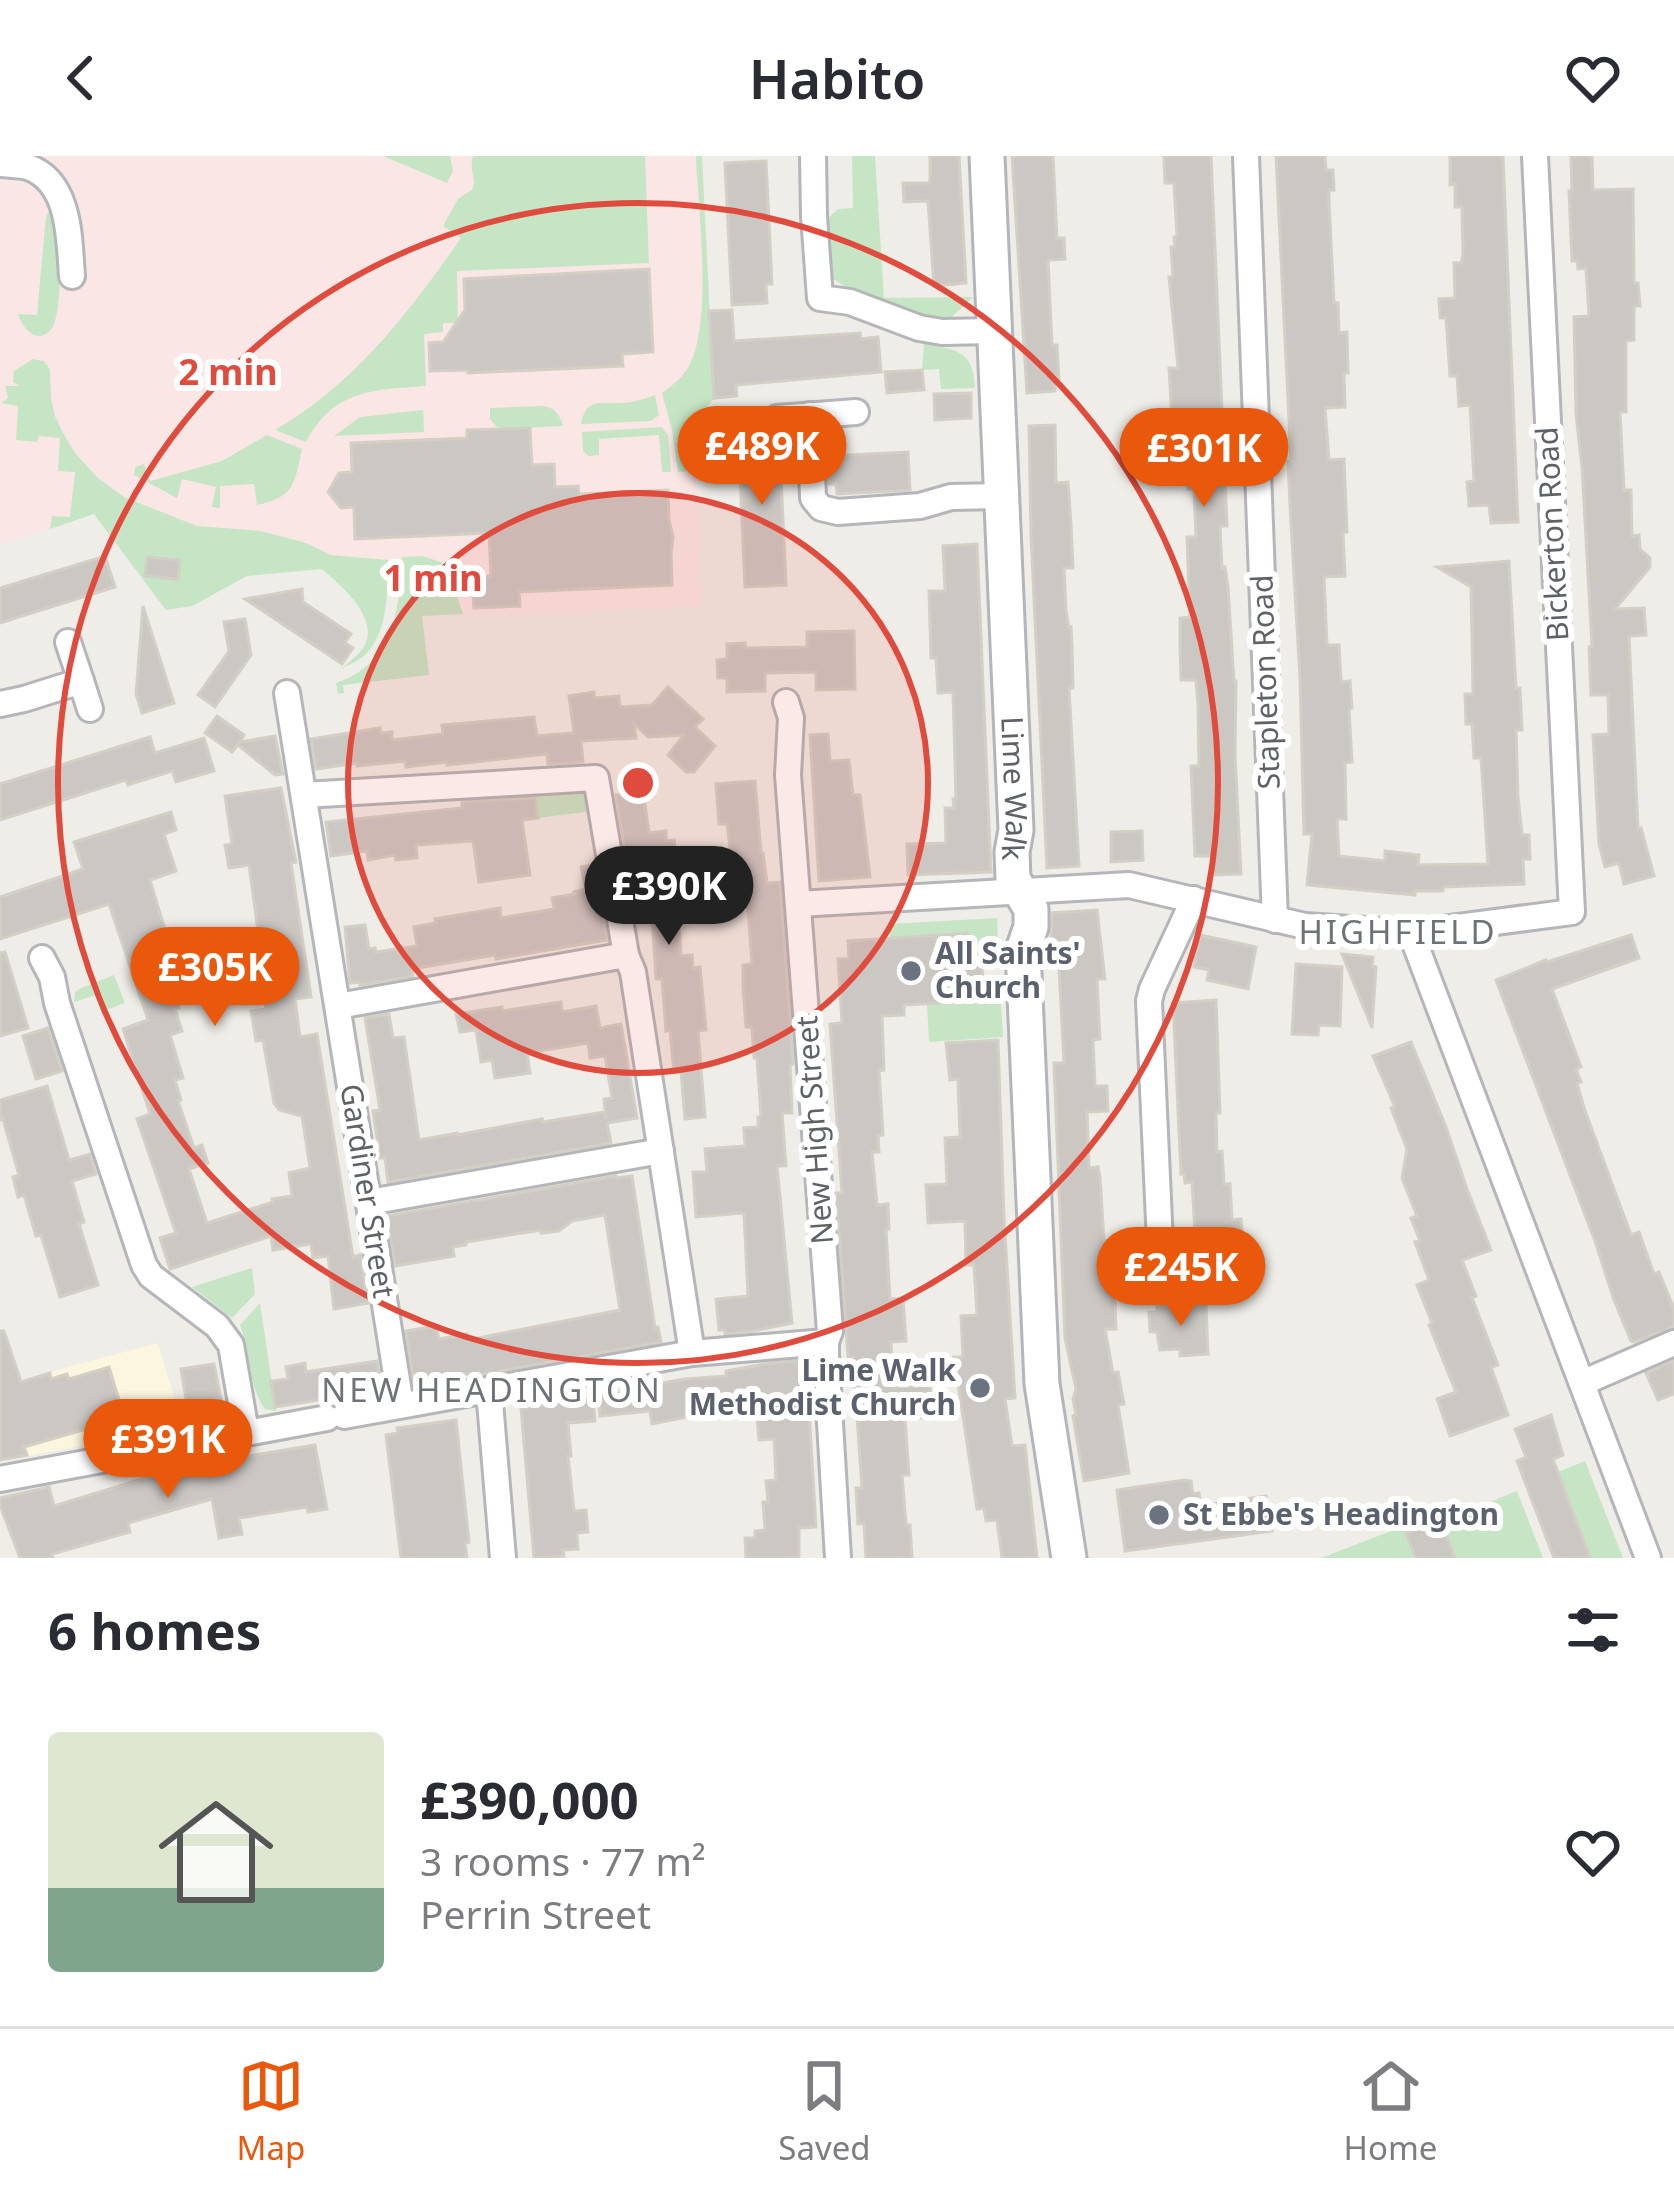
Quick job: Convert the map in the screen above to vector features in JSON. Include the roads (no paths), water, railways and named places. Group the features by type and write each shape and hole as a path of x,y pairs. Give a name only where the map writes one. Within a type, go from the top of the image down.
{"street":[{"path":"813,156 820,298 850,302 919,328 994,332"},
{"name":"Lime Walk","path":"987,156 1016,830 1012,865 1013,879 1031,910 1023,950 1042,1384 1069,1558"},
{"name":"Stapleton Road","path":"1246,156 1275,920"},
{"name":"Bickerton Road","path":"1411,933 1572,912 1535,156"},
{"path":"0,164 30,168 53,187 68,224 72,276"},
{"path":"777,418 856,412"},
{"path":"810,416 813,498 821,508 838,512 920,506 951,497 1002,496"},
{"path":"68,643 90,709"},
{"path":"0,704 81,681"},
{"name":"Gardiner Street","path":"286,693 401,1405"},
{"name":"New High Street","path":"786,703 791,718 788,775 830,1331 826,1342 838,1558"},
{"path":"304,795 596,778 626,955 633,971 692,1353"},
{"path":"798,904 1129,884 1305,926 1411,933 1648,1558"},
{"path":"1176,1274 1160,1243 1148,1000 1194,899"},
{"path":"338,1006 626,955"},
{"path":"42,958 144,1265 151,1276 217,1326 231,1345 246,1432"},
{"path":"369,1202 661,1151"},
{"path":"0,1479 692,1353 826,1342"},
{"path":"1582,1383 1674,1343"},
{"path":"489,1390 503,1558"}],"place":[{"name":"All Saints' Church","path":"911,971"},
{"name":"Lime Walk Methodist Church","path":"980,1388"},
{"name":"St Ebbe's Headington","path":"1159,1515"}],"district":[{"name":"HIGHFIELD","path":"1398,932"},
{"name":"NEW HEADINGTON","path":"492,1390"}]}
